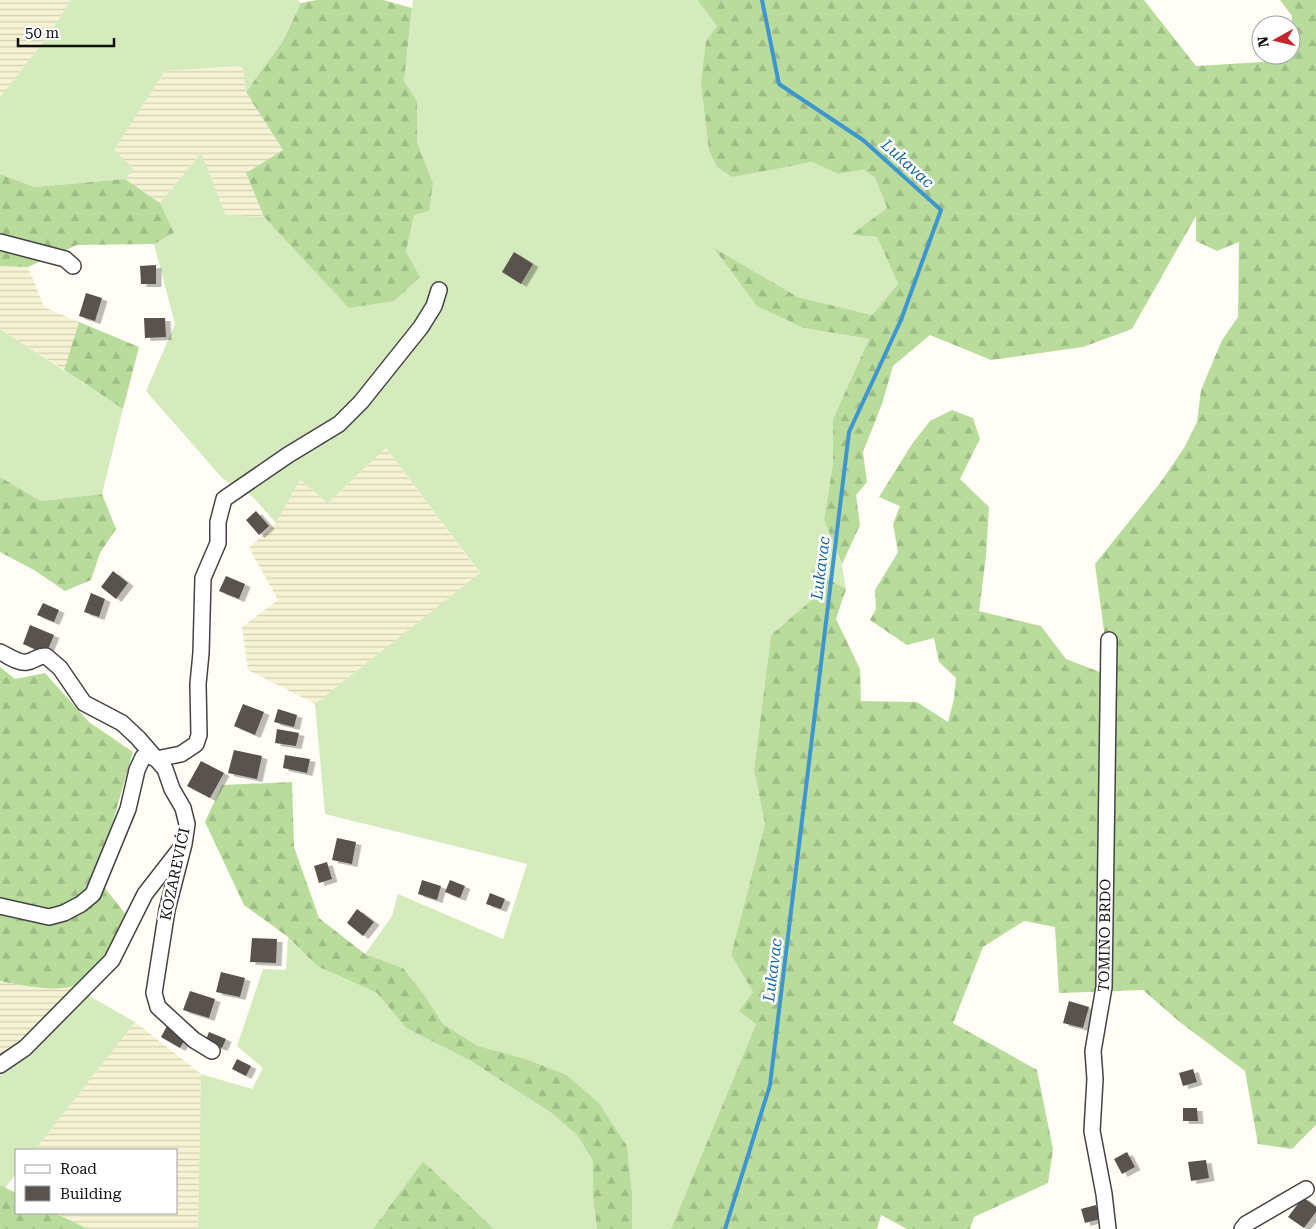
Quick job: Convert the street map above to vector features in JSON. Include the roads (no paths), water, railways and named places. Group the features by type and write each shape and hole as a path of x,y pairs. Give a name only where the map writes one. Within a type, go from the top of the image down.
{"street":[{"path":"0,242 65,259 72,266"},
{"path":"0,906 49,917 64,913 81,904 93,894 128,809 143,757 148,755 156,759 180,754 196,744 199,735 198,684 201,654 203,578 218,543 218,522 224,499 288,455 339,424 361,402 422,327 434,306 439,290"},
{"name":"TOMINO BRDO","path":"1108,1229 1104,1194 1092,1130 1095,1079 1093,1050 1104,987 1109,640"},
{"name":"KOZAREVIĆI","path":"0,652 23,662 29,662 36,656 46,656 60,668 84,703 122,723 165,769 172,789 183,808 187,824 184,844 167,910 154,994 158,1007 194,1040 212,1051"},
{"path":"0,1065 25,1048 112,960 145,894 184,844"},
{"path":"1242,1229 1246,1224 1306,1189"}],"waterway":[{"name":"Lukavac","path":"725,1229 770,1085 849,432 901,320 941,210 863,140 779,84 762,0"}]}
